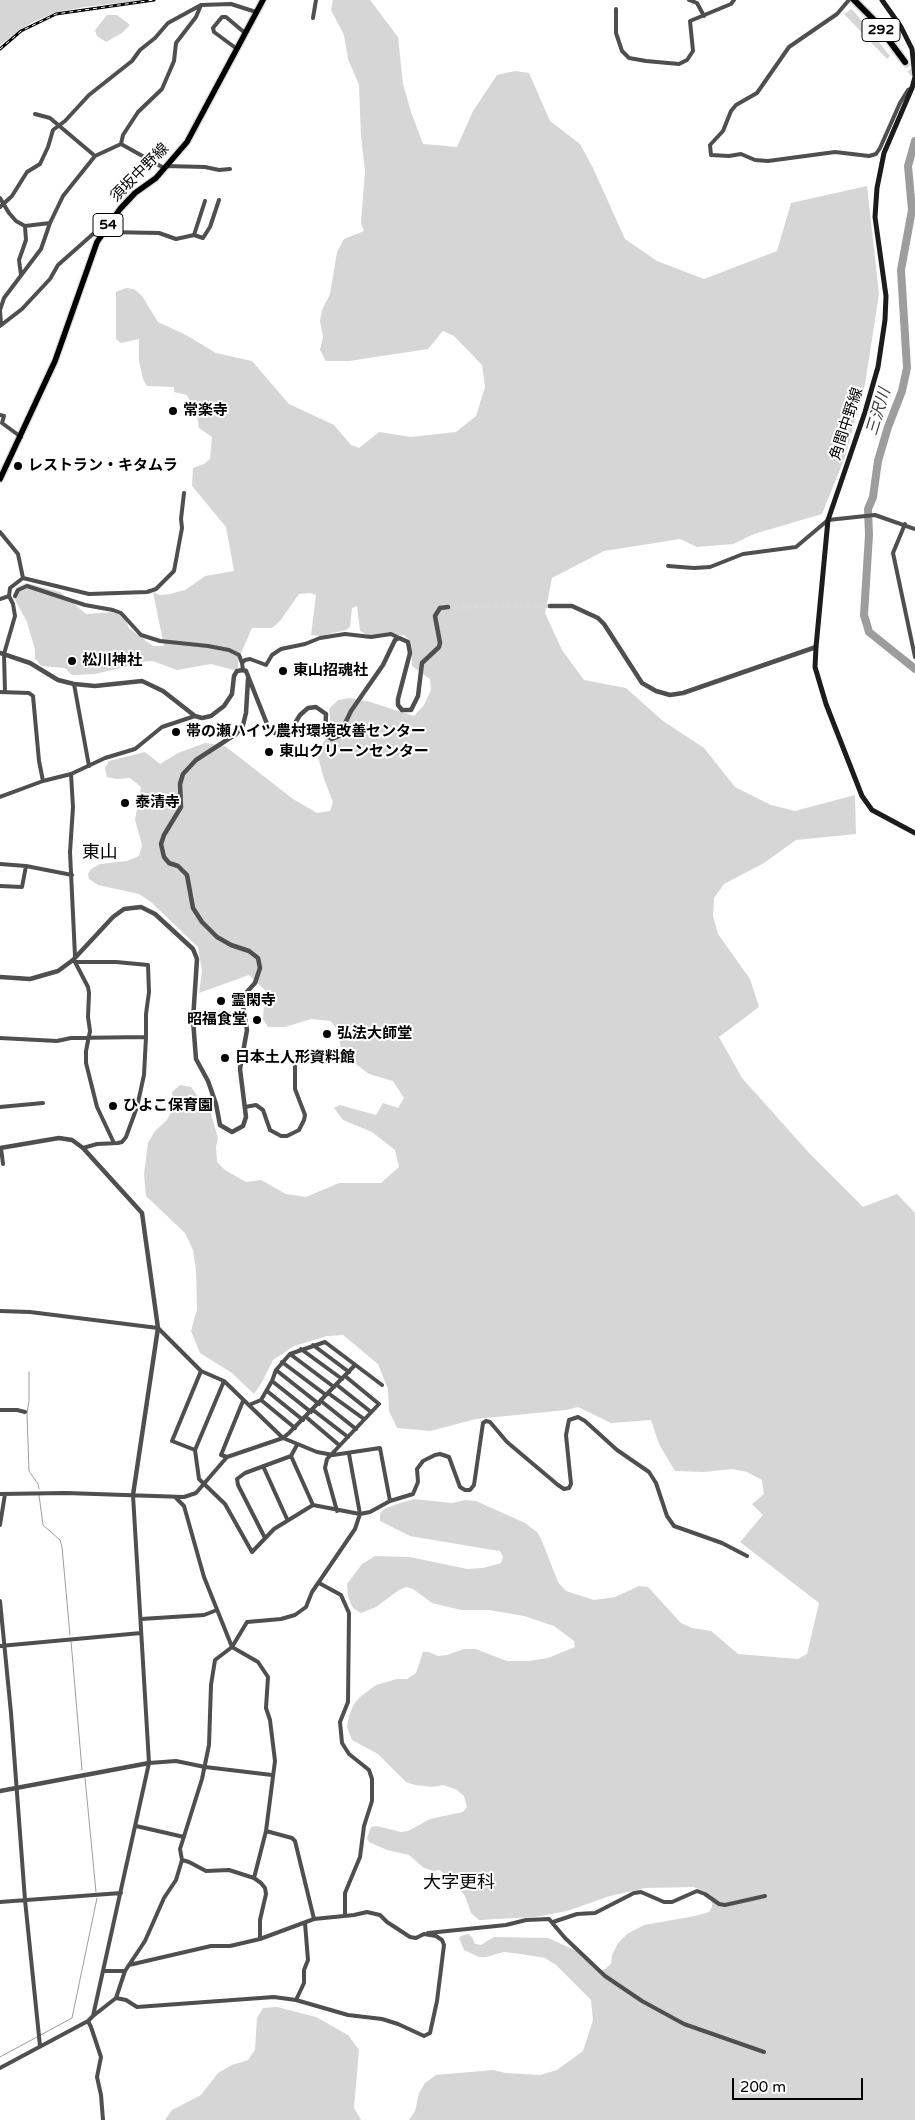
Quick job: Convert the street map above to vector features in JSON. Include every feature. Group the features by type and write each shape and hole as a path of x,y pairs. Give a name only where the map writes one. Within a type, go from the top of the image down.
{"highway":[{"name":"292","path":"854,0 874,20 905,62"}],"main road":[{"name":"須坂中野線","path":"0,479 55,361 97,242 120,209 136,193 156,178 187,142 263,0"},
{"name":"角間中野線","path":"882,0 902,27 912,49 914,77 912,88 884,154 877,188 875,217 886,296 886,320 878,367 828,520 815,667 826,704 862,796 872,810 915,833"}],"street":[{"path":"313,18 316,0"},
{"path":"689,0 697,3 704,16"},
{"path":"616,9 616,33 622,51 629,58 679,64 687,60 693,51 690,22 731,4 734,0"},
{"path":"849,0 836,14 789,47 778,66 770,72 757,93 731,110 723,131 710,145 711,154 729,156 741,154 755,160 768,161 835,152 869,156 876,154 900,103 908,90 912,88"},
{"path":"0,207 12,196 27,172 40,164 53,130 72,114 88,95 99,89 126,64 132,61 140,50 155,38 168,23 201,5 231,4 256,12"},
{"path":"121,144 123,135 138,112 162,89 174,61 176,44 196,17 201,5"},
{"path":"237,49 214,32 213,28 222,17 226,17 245,33"},
{"path":"35,114 50,118 95,156"},
{"path":"0,326 0,310 4,298 41,249 62,196 95,156 121,144"},
{"path":"121,144 165,167 230,169"},
{"path":"0,198 9,213 24,226 50,223"},
{"path":"0,326 22,309 50,279 58,265 93,234 103,232 159,233 176,239 194,235 203,238 210,227 219,200"},
{"path":"194,235 205,201"},
{"path":"21,275 19,260 26,240 24,226"},
{"path":"0,415 4,416 2,423 20,437"},
{"path":"23,578 89,594 147,592 156,589 174,571 182,528 181,519 184,493"},
{"path":"668,566 710,567 743,554 796,547 828,520 875,514 915,529"},
{"path":"905,524 893,553 915,657"},
{"path":"0,532 18,554 23,578"},
{"path":"23,578 10,588 9,596 13,604 15,616 2,653 2,692 28,693 33,696 39,761 43,781"},
{"path":"15,596 18,590 27,586 77,603 113,610 125,616 141,635 160,641 228,650 239,655 242,670"},
{"path":"0,599 9,596"},
{"path":"550,606 572,606 598,618 604,624 642,683 656,691 670,695 683,693 816,647"},
{"path":"242,663 250,659 266,665 272,654 281,649 334,635 371,637 391,634 408,642 410,647 398,699 400,708 406,711 411,710 418,696 422,663 439,647 440,643 435,616 440,608 448,607"},
{"path":"2,653 30,663 58,680 74,684 95,686 142,681 162,690 195,716 202,718 212,716 224,706 232,694 234,676 237,671 246,671 269,729 274,733 283,735 291,730 300,715 308,708 313,707 326,714 325,735 328,738 337,738 351,711 383,665 395,640 398,638"},
{"path":"0,977 30,979 58,971 74,959 113,917 124,909 141,907 155,914 193,949 197,959 193,1020 196,1059 208,1081 220,1125 232,1132 243,1126 246,1117 240,1069 247,1030 242,1000 244,994 255,983 260,968 258,958 249,951 231,945 217,937 202,922 193,908 187,874 164,857 161,844 164,835 181,807 180,784 183,774 196,760 236,734 243,725 246,713 248,678"},
{"path":"74,684 89,766"},
{"path":"0,797 43,781 71,774 105,758 135,749 162,727 195,716"},
{"path":"71,774 73,808 70,830 72,926 74,959 88,987 89,1038 86,1063 96,1104 114,1143"},
{"path":"0,864 26,866 72,875"},
{"path":"0,886 22,888 26,866"},
{"path":"74,959 148,965 149,992 146,1014 144,1075 137,1107 126,1137 122,1142 98,1144 83,1148"},
{"path":"0,1038 57,1041 89,1038 146,1037"},
{"path":"245,1107 256,1105 263,1110 270,1130 281,1136 287,1136 299,1130 304,1120 304,1115 295,1089 295,1063 300,1059"},
{"path":"0,1107 43,1103"},
{"path":"3,1164 1,1148 59,1138 72,1140 83,1148 142,1213 158,1328 133,1495 149,1763 93,2016"},
{"path":"0,1310 158,1328 201,1371 224,1381 283,1438 317,1452 332,1455 380,1448 390,1501"},
{"path":"249,1405 261,1400 276,1370 290,1354 326,1342 382,1385"},
{"path":"313,1345 349,1372"},
{"path":"301,1349 380,1404 327,1459 325,1468 337,1511"},
{"path":"290,1354 371,1412"},
{"path":"282,1362 364,1419"},
{"path":"0,1494 66,1493 184,1498 196,1493 227,1458 283,1438 356,1365"},
{"path":"276,1370 356,1429"},
{"path":"195,1450 172,1441 201,1371"},
{"path":"224,1381 195,1450 199,1479 226,1504 252,1552 287,1519 313,1505 360,1514 370,1512 390,1501 413,1494 418,1482 417,1469 423,1461 440,1454 449,1457 460,1487 470,1490 474,1485 484,1422 486,1421 490,1422 507,1442 558,1485 564,1489 569,1488 571,1484 566,1435 569,1420 578,1417 617,1450 649,1472 656,1483 667,1516 674,1526 722,1543 747,1556"},
{"path":"272,1381 348,1437"},
{"path":"266,1391 340,1445"},
{"path":"261,1400 295,1428"},
{"path":"227,1458 221,1455 243,1401"},
{"path":"0,1410 25,1412"},
{"path":"265,1538 238,1485 237,1479 245,1473 291,1456 297,1445"},
{"path":"0,2068 88,2021 116,1998 125,1971 145,1941 164,1898 176,1880 182,1860 180,1848 205,1767 209,1745 211,1685 215,1660 232,1646 247,1622 281,1619 295,1615 306,1607 319,1583 354,1529 360,1514 349,1454"},
{"path":"291,1456 313,1505"},
{"path":"263,1466 287,1519"},
{"path":"0,1525 5,1494"},
{"path":"176,1498 184,1506 204,1577 232,1646 258,1662 268,1677 266,1708 270,1720 274,1761 266,1831 254,1878"},
{"path":"319,1583 341,1595 349,1613 348,1702 340,1722 342,1743 349,1754 369,1770 372,1779 372,1801 364,1826 360,1857 346,1893 345,1916"},
{"path":"0,1600 2,1645 40,2046"},
{"path":"141,1619 204,1615 217,1610"},
{"path":"2,1645 142,1633"},
{"path":"0,1791 149,1763 176,1760 205,1767 272,1775"},
{"path":"136,1826 184,1837"},
{"path":"266,1831 292,1838 295,1841 314,1919"},
{"path":"182,1860 206,1871 222,1869 254,1878 265,1888 265,1899 260,1920 260,1939"},
{"path":"0,1902 121,1892"},
{"path":"553,1922 578,1914 596,1913 634,1893 641,1892 664,1902 672,1902 694,1892 701,1892 725,1906 765,1896"},
{"path":"129,1965 211,1946 230,1946 260,1939 314,1919 374,1913 380,1915 410,1937 416,1938 424,1934 506,1925 545,1918 553,1922 565,1938 605,1976 642,2001 684,2024 764,2052"},
{"path":"296,2000 305,1981 304,1970 308,1960 305,1923"},
{"path":"116,1998 126,2000 137,2007 274,1998 296,2000 348,2015 367,2016 398,2024 424,2036 430,2033 438,2001 444,1946 442,1940 424,1934"},
{"path":"103,1971 125,1971"},
{"path":"88,2021 101,2057 97,2077 103,2120"}],"shaded area":[{"path":"0,0 146,0 84,7 54,13 31,23 0,45"},
{"path":"333,0 370,0 398,37 403,84 423,144 457,147 473,111 497,75 515,71 529,73 550,121 580,144 625,239 657,261 704,279 777,251 791,203 867,186 879,294 865,384 845,457 822,514 754,534 733,544 697,547 680,539 604,551 552,578 545,613 562,650 584,680 626,688 663,721 704,748 735,787 771,805 795,811 855,795 856,834 796,840 764,863 724,884 714,898 713,916 718,934 750,979 759,1007 719,1037 742,1078 810,1154 863,1207 897,1194 915,1213 915,2120 409,2120 415,2111 419,2093 425,2083 436,2075 493,2070 506,2073 540,2075 557,2070 583,2051 593,2020 591,2000 556,1965 545,1958 504,1952 479,1957 464,1950 459,1938 461,1936 468,1934 472,1937 475,1944 481,1945 494,1937 548,1938 577,1951 599,1971 611,1964 612,1955 618,1943 627,1934 644,1925 709,1912 712,1907 711,1895 694,1887 646,1888 610,1896 567,1911 535,1917 479,1920 471,1913 465,1896 450,1877 439,1870 434,1871 424,1868 409,1855 387,1850 369,1842 367,1838 371,1827 377,1826 401,1832 408,1831 430,1819 463,1812 467,1807 464,1796 457,1790 444,1785 432,1787 406,1782 378,1754 352,1740 347,1727 349,1716 354,1704 360,1697 376,1685 397,1679 407,1679 416,1673 423,1652 429,1652 438,1656 464,1649 476,1649 507,1661 529,1661 548,1658 575,1647 574,1641 554,1626 524,1616 489,1610 461,1610 432,1603 413,1589 406,1587 376,1607 361,1613 353,1608 348,1597 347,1584 362,1564 375,1556 410,1557 467,1569 483,1568 501,1563 503,1557 500,1551 410,1536 380,1521 380,1514 384,1509 414,1499 452,1503 465,1500 476,1501 525,1523 537,1532 558,1582 566,1591 594,1600 615,1597 639,1586 648,1587 681,1623 692,1628 711,1631 738,1654 798,1659 807,1654 819,1603 740,1542 763,1515 752,1504 764,1494 762,1480 747,1472 732,1469 704,1472 675,1471 659,1444 651,1420 611,1423 578,1407 566,1410 476,1419 430,1431 397,1428 389,1411 388,1389 378,1364 343,1335 327,1336 294,1346 273,1360 254,1394 232,1373 200,1353 191,1331 197,1309 196,1270 193,1250 185,1233 146,1196 144,1174 148,1143 155,1131 167,1120 173,1109 172,1092 180,1085 191,1087 203,1104 209,1107 218,1138 216,1147 217,1162 225,1170 246,1182 261,1180 286,1194 306,1197 339,1183 381,1183 399,1167 395,1150 372,1132 343,1120 334,1108 340,1105 376,1115 383,1103 398,1108 404,1098 393,1081 369,1074 348,1058 341,1048 337,1029 330,1021 311,1019 285,1027 268,1027 263,1019 265,990 249,975 199,993 202,971 198,947 151,902 139,894 98,885 89,879 88,874 91,869 100,864 127,861 139,856 142,845 135,820 141,787 130,778 117,779 107,777 105,768 109,761 145,752 160,764 178,753 205,743 225,746 293,799 317,813 330,811 333,802 317,753 331,730 329,709 338,700 350,698 370,702 414,716 424,705 431,690 430,679 412,666 411,642 404,635 367,635 360,631 357,606 352,608 350,627 346,630 320,636 311,635 316,595 310,593 299,594 280,621 272,628 252,628 238,660 238,668 234,670 211,664 177,670 153,661 135,662 125,667 95,674 72,675 65,668 41,666 35,658 35,650 27,622 13,596 16,588 26,583 60,592 86,614 113,612 124,616 129,628 153,646 164,646 153,592 160,595 170,594 185,590 205,576 234,571 226,527 192,486 193,468 204,464 210,459 212,437 199,428 197,415 187,395 174,392 174,387 147,386 143,379 139,361 139,339 121,343 116,339 116,292 126,288 134,289 142,296 158,322 186,335 216,353 252,361 289,404 334,425 351,445 359,448 379,432 411,437 456,432 476,416 485,387 482,365 454,336 443,331 428,349 349,361 326,361 320,350 323,337 320,321 322,310 330,294 337,252 344,239 364,231 361,223 365,171 361,136 359,85 348,59 344,35 331,10"},
{"path":"852,9 890,56 887,59 844,14"},
{"path":"107,15 117,15 130,25 122,33 106,42 97,36 95,30"},
{"path":"277,2007 316,2017 348,2035 359,2050 354,2108 361,2120 165,2120 172,2110 201,2095 218,2073 232,2065 248,2060 255,2050 257,2018 263,2008"}],"waterway":[{"name":"三沢川","path":"915,141 908,166 912,210 901,270 907,368 902,391 888,427 878,461 873,497 868,509 869,535 864,615 869,632 915,669"},
{"path":"29,1372 27,1413 29,1471 38,1484 39,1489"},
{"path":"39,1495 43,1525 60,1540 62,1547 70,1635"},
{"path":"71,1641 82,1770"},
{"path":"85,1778 96,1892"},
{"path":"0,2057 72,2018 97,1898"}],"tunnel":[{"path":"905,62 915,77"},
{"path":"448,607 550,606"}],"railway":[{"path":"0,49 21,31 56,14 154,0"}],"place":[{"name":"常楽寺","path":"173,411"},
{"name":"レストラン・キタムラ","path":"18,466"},
{"name":"松川神社","path":"72,661"},
{"name":"東山招魂社","path":"283,671"},
{"name":"帯の瀬ハイツ農村環境改善センター","path":"176,732"},
{"name":"東山クリーンセンター","path":"269,752"},
{"name":"泰清寺","path":"125,803"},
{"name":"霊閑寺","path":"221,1001"},
{"name":"昭福食堂","path":"257,1020"},
{"name":"弘法大師堂","path":"327,1034"},
{"name":"日本土人形資料館","path":"225,1058"},
{"name":"ひよこ保育園","path":"113,1106"}],"district":[{"name":"東山","path":"100,853"},
{"name":"大字更科","path":"459,1883"}]}
